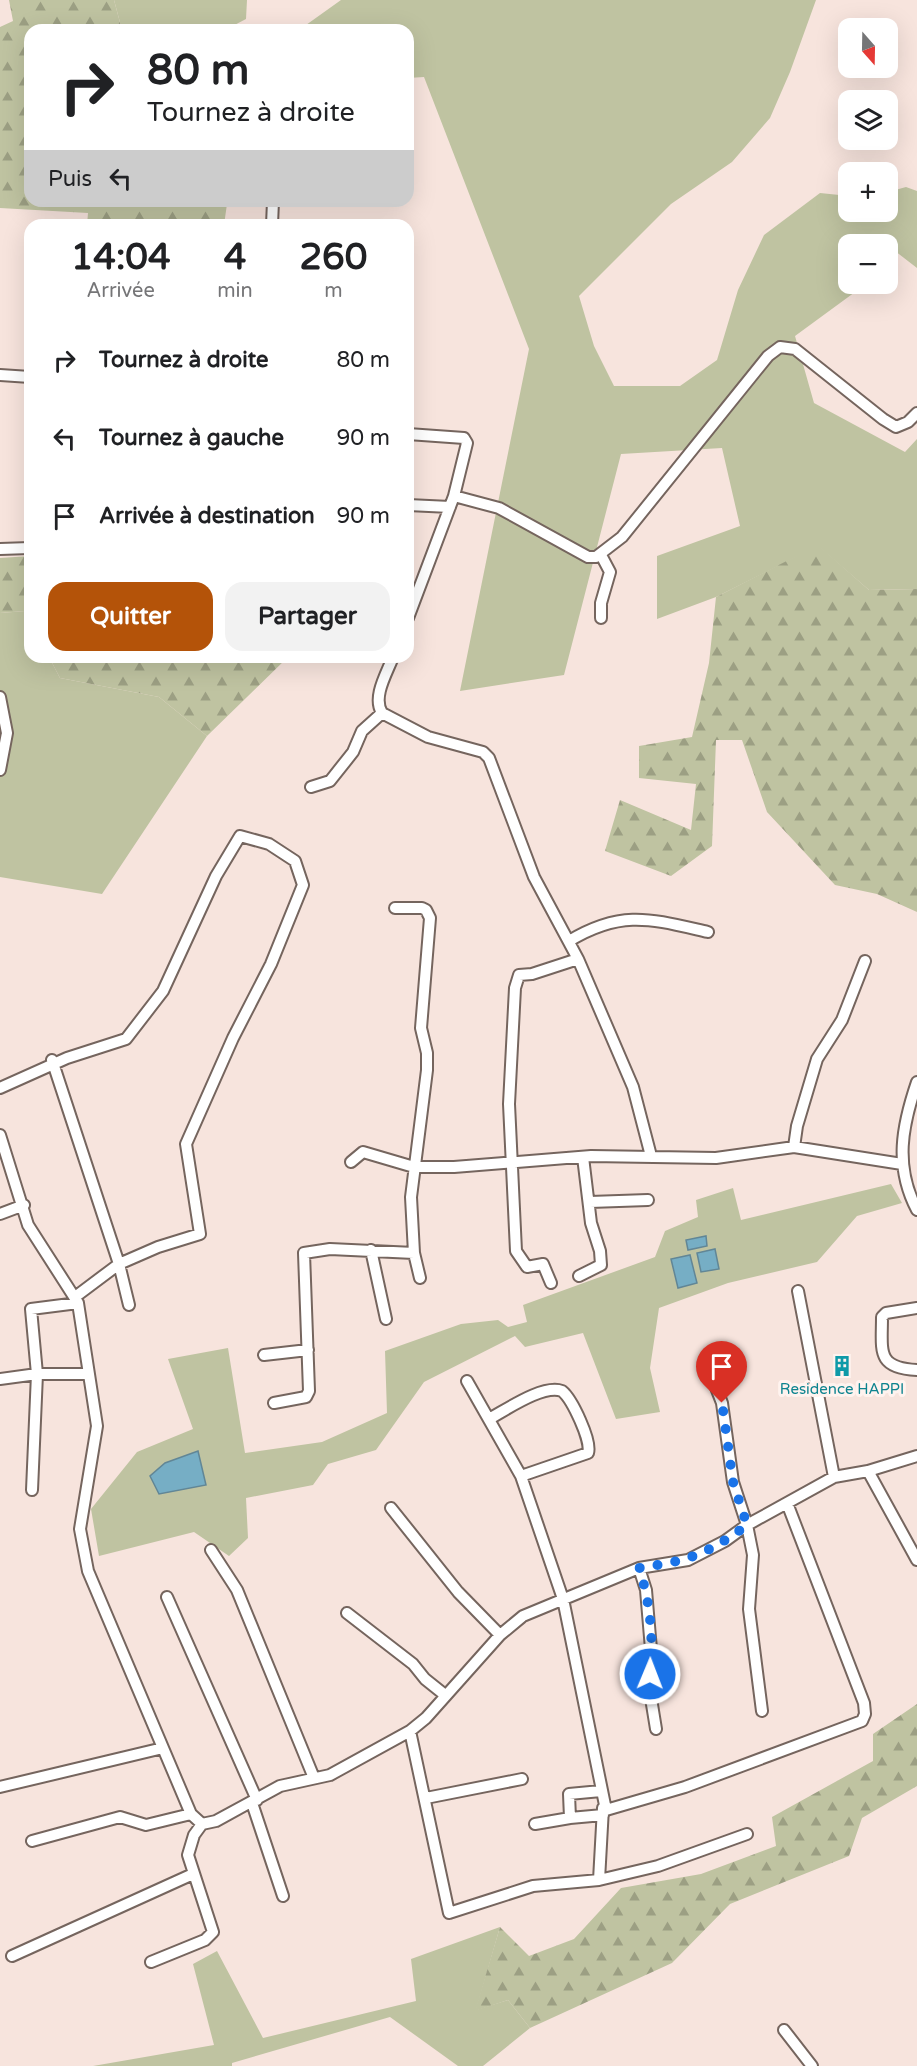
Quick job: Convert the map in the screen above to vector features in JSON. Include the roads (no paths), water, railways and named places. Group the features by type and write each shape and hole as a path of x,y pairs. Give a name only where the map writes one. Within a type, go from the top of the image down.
{"street":[{"path":"454,496 499,508 588,556 601,555 622,537 768,356 780,347 795,349 896,427 908,422 917,413"},
{"path":"0,375 24,376"},
{"path":"414,434 464,438 467,443 454,496 414,602"},
{"path":"414,506 450,507"},
{"path":"0,549 24,548"},
{"path":"601,555 610,572 601,603 601,618"},
{"path":"391,663 379,694 379,708 382,713 428,736 487,754 534,877 578,959 633,1087 651,1156"},
{"path":"0,697 8,734 0,770"},
{"path":"311,787 330,781 353,752 362,731 382,713"},
{"path":"0,1088 53,1062 126,1039 163,991 216,876 240,836 269,844 295,861 303,885 270,964 233,1038 186,1143 200,1234 158,1247 119,1264 79,1298 32,1309 37,1374 32,1490"},
{"path":"395,908 422,908 430,918 421,1028 427,1053 427,1070 411,1197 414,1253 420,1278"},
{"path":"569,941 618,919 660,922 708,932"},
{"path":"551,1283 543,1264 527,1266 516,1251 510,1164 509,1094 517,977 578,959"},
{"path":"794,1147 797,1126 818,1059 842,1020 865,961"},
{"path":"53,1062 119,1264 129,1305"},
{"path":"917,1082 904,1123 902,1164 908,1191 917,1210"},
{"path":"0,1135 2,1151 23,1205 28,1225 79,1298 97,1426 80,1529 88,1570 190,1814 202,1824"},
{"path":"351,1162 358,1153 367,1152 414,1167 510,1164 583,1157 716,1158 794,1147 902,1164"},
{"path":"579,1276 601,1265 600,1251 592,1230 583,1157"},
{"path":"590,1202 648,1200"},
{"path":"0,1214 23,1205"},
{"path":"274,1403 308,1394 304,1253 330,1249 414,1253"},
{"path":"371,1250 386,1319"},
{"path":"798,1291 834,1477"},
{"path":"917,1308 886,1313 882,1317 882,1352 885,1360 898,1368 917,1370"},
{"path":"264,1355 308,1350"},
{"path":"706,1362 722,1403 733,1482 747,1525 753,1555 749,1610 762,1711"},
{"path":"0,1379 37,1374 89,1374"},
{"path":"467,1381 521,1476 563,1599 601,1791 603,1811 599,1880"},
{"path":"489,1419 534,1395 549,1390 562,1391 571,1401 588,1443 588,1453 521,1476"},
{"path":"150,1962 204,1940 213,1932 188,1855 194,1835 202,1824 216,1821 280,1786 340,1770 410,1731 500,1635 523,1616 639,1568 688,1560 834,1477 868,1471 917,1456"},
{"path":"868,1471 917,1560"},
{"path":"535,1824 609,1811 645,1801 862,1721 865,1714 864,1703 788,1503"},
{"path":"391,1508 458,1592 500,1635"},
{"path":"211,1550 237,1590 314,1778"},
{"path":"639,1568 647,1599 652,1661 649,1686 656,1729"},
{"path":"167,1598 254,1801 283,1896"},
{"path":"347,1613 413,1664 424,1679 445,1695"},
{"path":"410,1731 449,1913 533,1886 599,1880 658,1866 747,1834"},
{"path":"0,1787 163,1748"},
{"path":"426,1798 522,1779"},
{"path":"570,1818 569,1794 601,1791"},
{"path":"32,1841 120,1817 146,1826 190,1814"},
{"path":"12,1956 193,1874"},
{"path":"784,2030 812,2066"}],"water":[{"path":"706,1236 707,1246 688,1250 686,1240"},
{"path":"715,1249 719,1269 701,1272 697,1253"},
{"path":"690,1255 697,1283 678,1288 671,1259"},
{"path":"198,1451 206,1485 159,1494 150,1476 165,1463"}],"place":[{"name":"Residence HAPPI","path":"842,1366"}]}
